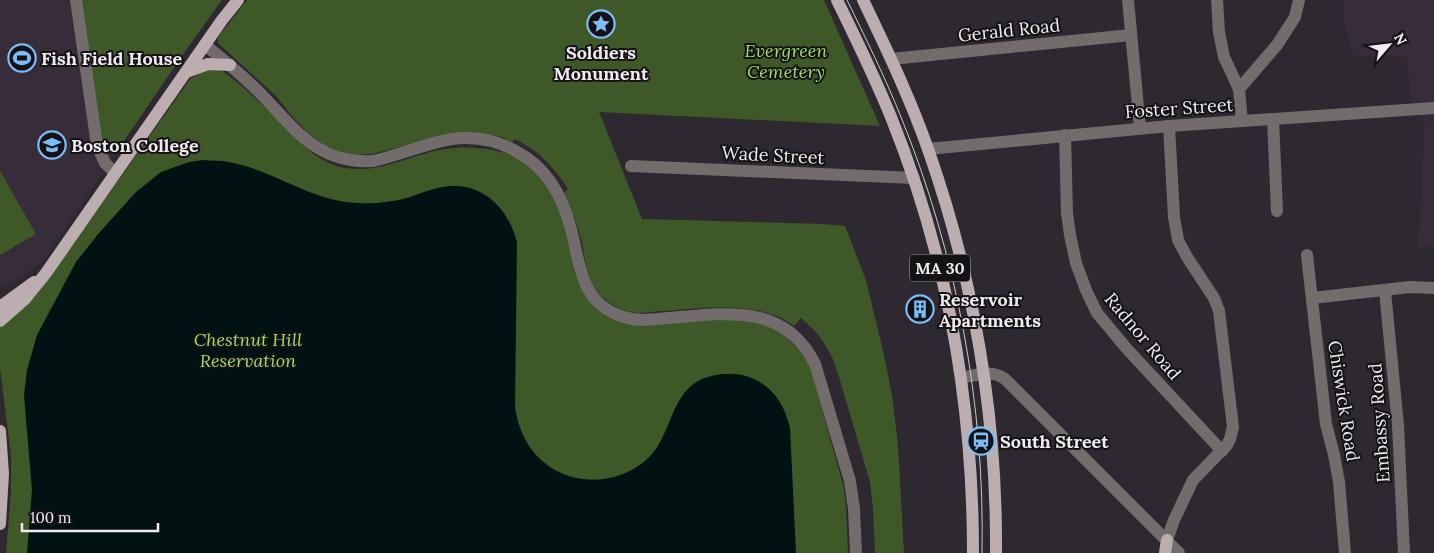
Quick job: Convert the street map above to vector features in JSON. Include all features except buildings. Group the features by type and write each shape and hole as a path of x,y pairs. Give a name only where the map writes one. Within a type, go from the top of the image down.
{"main road":[{"path":"0,321 25,300 46,273 238,0"},
{"name":"MA 30","path":"838,0 885,101 914,178 942,276 962,378 971,469 973,553"},
{"name":"MA 30","path":"863,0 891,59 928,149 959,252 984,374 994,461 996,553"},
{"path":"849,24 869,14"},
{"path":"186,72 208,64 230,65"},
{"path":"0,307 46,273"},
{"path":"0,298 13,297"},
{"path":"0,431 3,474 0,524"}],"street":[{"path":"76,0 97,145 104,163 115,173"},
{"path":"1128,0 1140,128"},
{"path":"1216,0 1224,57 1239,88 1242,121"},
{"path":"1239,88 1296,17 1299,0"},
{"name":"Gerald Road","path":"891,59 1131,35"},
{"path":"205,45 230,65 304,139 318,149 342,159 362,162 373,161 445,141 465,138 496,143 524,155 545,174 559,194 569,220 580,269 586,286 596,301 611,312 634,320 745,314 772,321 794,335 810,354 815,364 846,467 854,509 856,553"},
{"name":"Foster Street","path":"928,149 1140,128 1434,108"},
{"path":"1273,120 1277,211"},
{"path":"1166,547 1174,520 1193,480 1222,451 1230,440 1233,420 1219,311 1214,298 1186,257 1178,240 1174,217 1169,126"},
{"name":"Radnor Road","path":"1065,136 1067,213 1070,235 1076,263 1097,313 1127,349 1222,451"},
{"name":"Wade Street","path":"631,166 914,178"},
{"name":"Chiswick Road","path":"1307,254 1326,424 1339,482 1345,553"},
{"path":"1312,298 1410,287 1434,288"},
{"name":"Embassy Road","path":"1386,291 1398,425 1404,553"},
{"path":"962,378 994,374 1005,379 1166,547 1179,553"}],"shaded area":[{"name":"Boston College","path":"0,0 80,0 110,152 115,154 43,262 3,288 0,287"},
{"path":"1343,0 1434,0 1434,246 1418,247 1425,122 1411,99 1407,57 1354,56 1345,28"},
{"name":"Chestnut Hill Reservation","path":"203,160 226,161 246,166 309,192 341,201 364,203 389,202 438,188 453,186 470,188 487,196 506,216 517,242 515,408 522,433 528,445 537,456 548,466 575,478 589,480 618,476 644,462 654,451 662,439 679,401 687,390 697,382 721,374 749,377 765,385 776,397 781,404 790,428 796,553 27,553 32,490 24,395 27,370 37,335 76,262 136,192 161,172 189,162"}],"green space":[{"path":"80,0 222,0 115,154 107,150 102,142"},
{"name":"Evergreen Cemetery","path":"247,0 824,0 880,126 599,112 642,219 845,226 866,280 892,395 898,445 904,553 875,553 870,482 839,377 832,357 824,343 815,331 801,318 794,326 765,312 748,309 696,308 638,313 626,311 609,302 592,284 574,216 564,193 568,189 545,160 515,139 512,142 502,137 484,134 407,145 372,154 349,155 326,146 308,133 277,97 218,43 218,37"},
{"name":"Chestnut Hill Reservation","path":"218,68 250,93 316,156 335,165 345,168 367,169 388,165 430,152 457,148 486,149 501,152 527,163 537,172 556,202 568,237 576,276 583,291 594,306 674,322 747,319 779,330 800,351 809,364 844,488 848,553 6,553 11,492 11,457 0,368 0,327 35,297 191,78 206,70"},
{"path":"0,171 36,234 0,255"}],"tram line":[{"path":"847,0 882,73 921,169 952,277 964,331 972,386 982,497 982,553"}],"place":[{"name":"Soldiers Monument","path":"601,24"},
{"name":"Fish Field House","path":"22,58"},
{"name":"Boston College","path":"52,145"},
{"name":"Reservoir Apartments","path":"920,309"},
{"name":"South Street","path":"981,441"}]}
